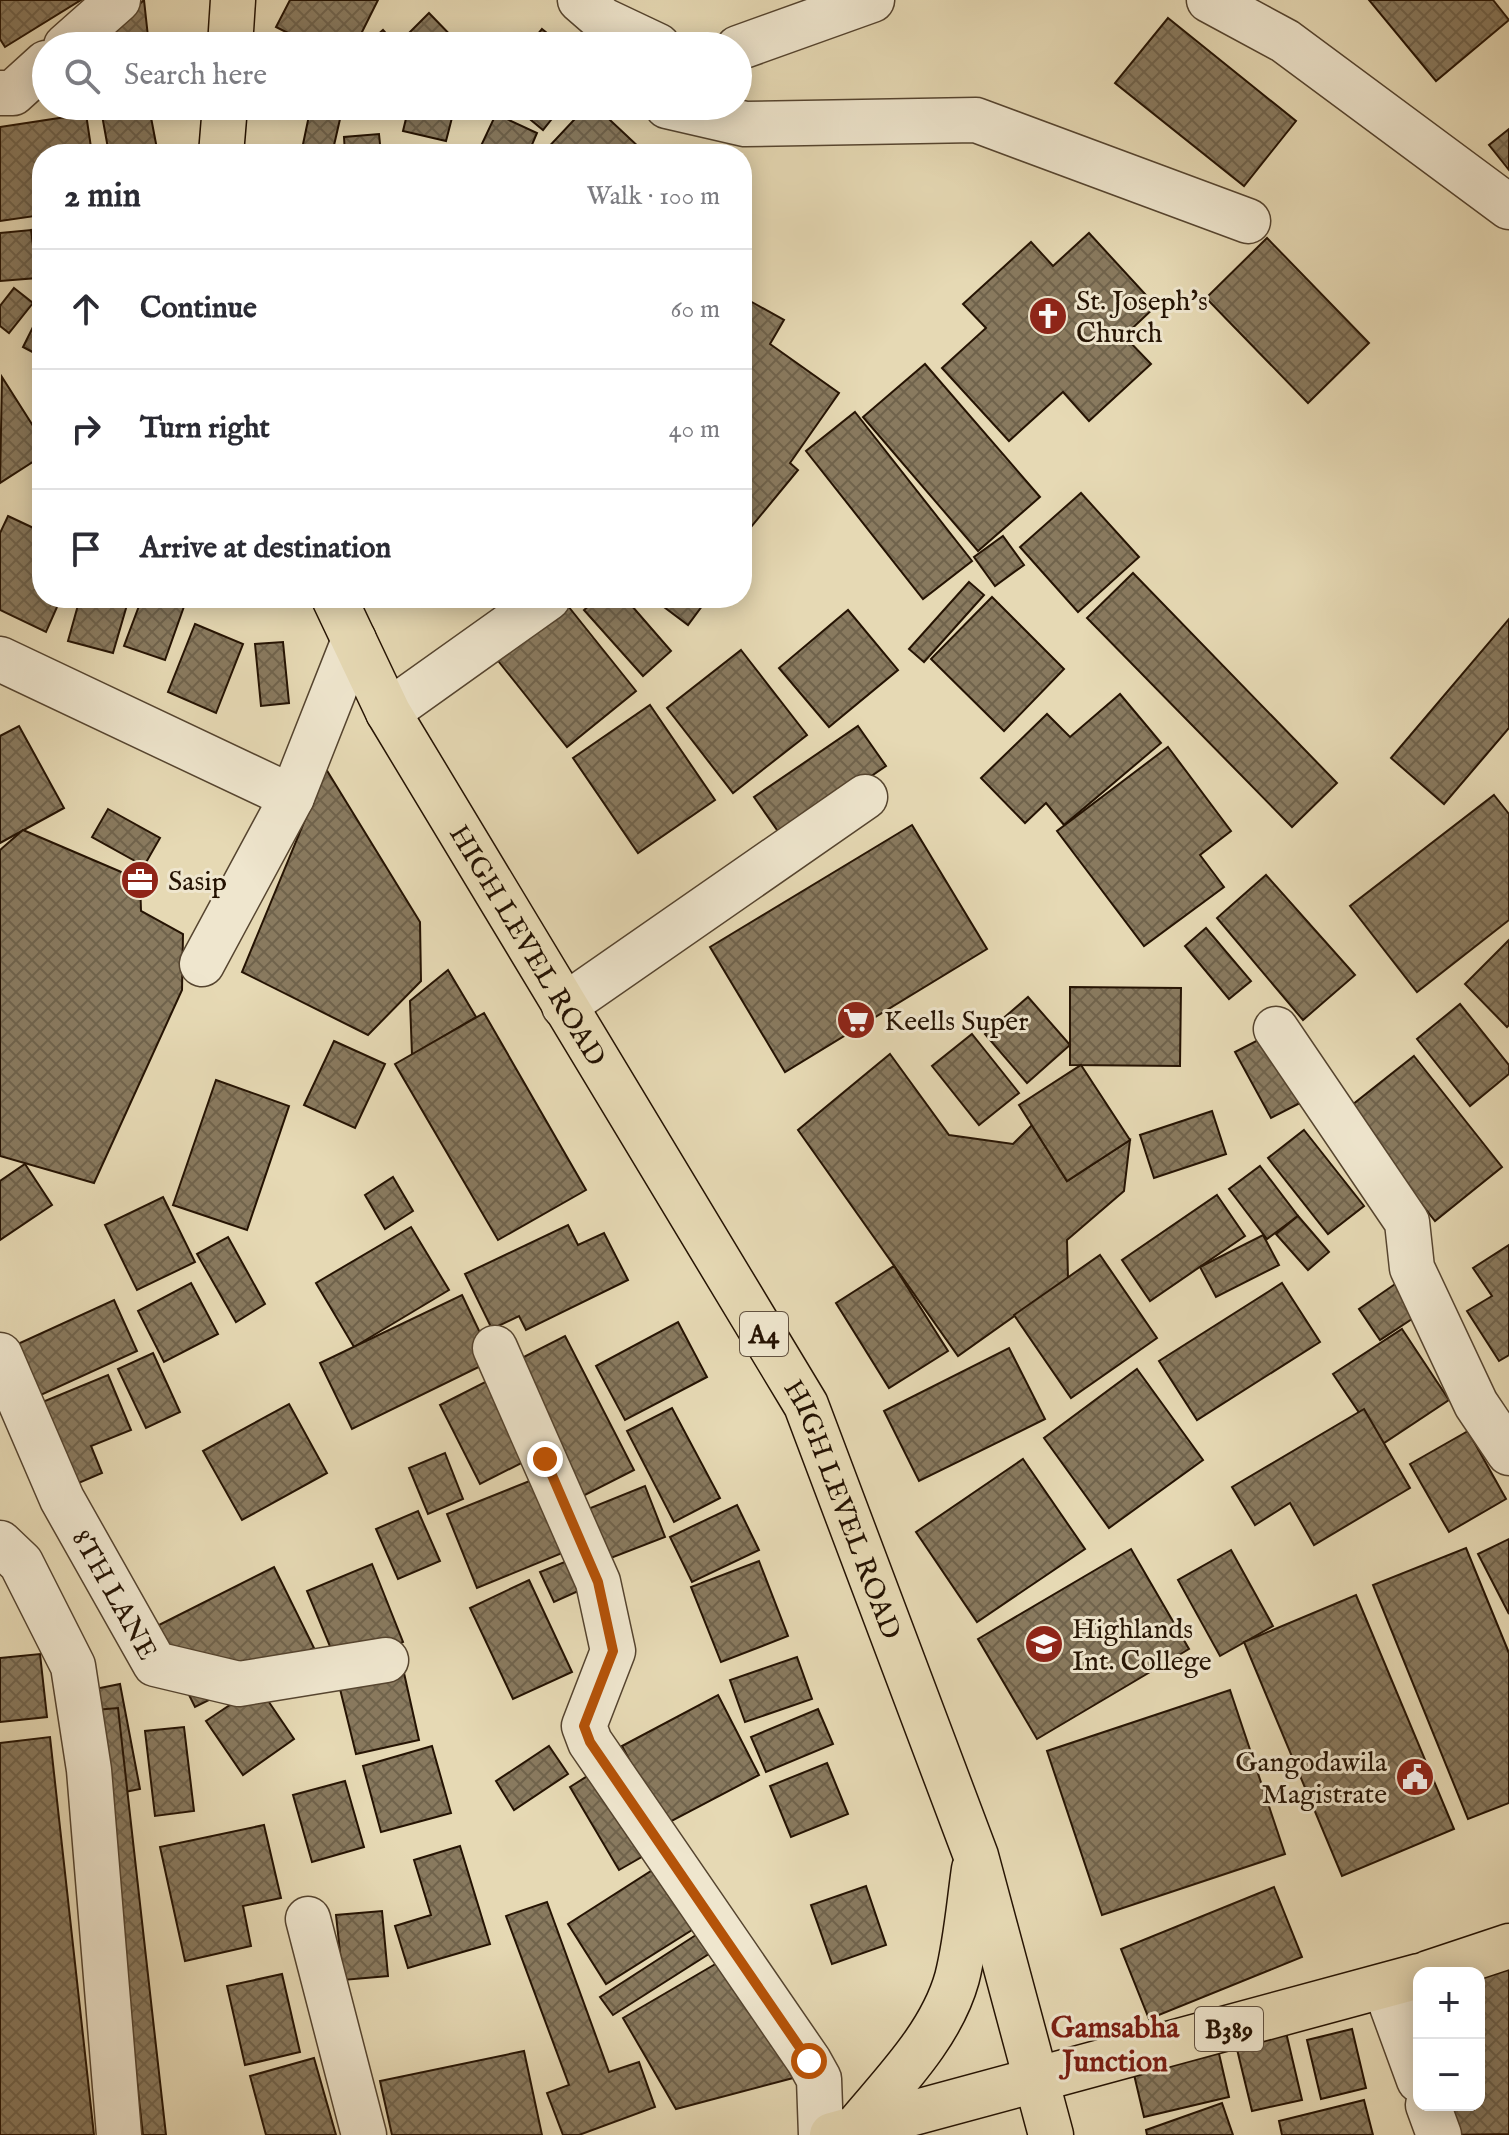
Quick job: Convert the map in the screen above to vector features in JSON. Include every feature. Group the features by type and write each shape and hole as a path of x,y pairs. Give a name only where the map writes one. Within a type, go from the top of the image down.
{"main road":[{"path":"231,32 233,0"},
{"path":"222,144 224,120"},
{"name":"HIGH LEVEL ROAD","path":"339,608 388,712 806,1405 976,1856 1039,2081 1051,2135"},
{"path":"845,2134 912,2061 939,2020 957,1979 976,1856"},
{"path":"1446,1967 1509,1946"},
{"name":"B389","path":"845,2134 1402,1982"}],"street":[{"path":"82,32 118,0"},
{"path":"752,43 872,0"},
{"path":"1209,0 1285,41 1509,207"},
{"path":"600,22 624,32"},
{"path":"0,93 13,93 32,76"},
{"path":"728,120 745,124 976,120 1248,221"},
{"path":"388,712 534,608"},
{"path":"202,964 292,797 354,640"},
{"path":"0,659 292,797"},
{"path":"564,1006 865,797"},
{"path":"1276,1029 1407,1222 1412,1268 1476,1404 1509,1453"},
{"path":"495,1348 598,1582 613,1651 584,1726 590,1742 809,2061 845,2134"},
{"name":"8TH LANE","path":"0,1355 62,1499 155,1664 239,1684 386,1660"},
{"path":"0,1543 21,1563 73,1666 89,1770 119,2135"},
{"path":"308,1919 364,2135"},
{"path":"1402,1982 1413,2045"},
{"path":"1430,2111 1439,2135"}],"building":[{"path":"0,0 81,0 5,47 0,39"},
{"path":"144,0 147,32 108,32"},
{"path":"290,0 378,0 362,32 286,32 276,27"},
{"path":"1369,0 1493,0 1509,20 1436,81"},
{"path":"429,13 447,32 410,32"},
{"path":"1168,18 1296,121 1244,186 1115,83"},
{"path":"46,120 87,120 90,144 32,144 32,216 0,221 0,127"},
{"path":"103,120 151,120 156,144 107,144"},
{"path":"308,120 340,120 334,144 303,144"},
{"path":"406,120 451,120 446,141 403,131"},
{"path":"493,120 509,120 537,133 532,144 482,144"},
{"path":"531,120 551,120 543,130"},
{"path":"574,120 610,120 636,144 551,144"},
{"path":"1509,129 1509,170 1489,145"},
{"path":"379,134 380,144 344,144 344,137"},
{"path":"31,230 32,278 0,281 0,233"},
{"path":"1089,233 1156,306 1124,336 1151,364 1089,421 1063,392 1009,441 942,368 986,328 963,304 1031,242 1053,266"},
{"path":"1267,238 1369,343 1308,403 1206,298"},
{"path":"14,288 32,302 9,333 0,326 0,306"},
{"path":"752,302 784,320 770,344 839,393 790,463 798,470 752,526"},
{"path":"32,329 32,352 23,347"},
{"path":"925,364 1040,497 978,551 863,417"},
{"path":"2,377 32,424 32,462 0,483"},
{"path":"855,412 972,561 923,599 806,451"},
{"path":"1081,493 1139,557 1078,612 1020,547"},
{"path":"8,516 32,527 32,608 57,608 46,632 0,610 0,533"},
{"path":"1003,536 1024,565 995,586 974,557"},
{"path":"1133,573 1337,783 1292,827 1087,618"},
{"path":"969,582 984,595 924,662 909,649"},
{"path":"992,597 1064,669 1004,731 931,659"},
{"path":"77,608 126,608 113,653 68,641"},
{"path":"138,608 183,608 165,660 124,646"},
{"path":"555,608 570,608 636,691 567,747 495,657"},
{"path":"634,608 671,651 643,676 584,610"},
{"path":"665,608 701,608 688,625"},
{"path":"848,610 898,670 829,727 779,668"},
{"path":"1509,619 1509,728 1444,804 1391,758"},
{"path":"195,624 243,644 216,713 168,692"},
{"path":"283,642 289,703 261,706 255,644"},
{"path":"741,650 807,735 733,793 667,708"},
{"path":"1120,694 1161,743 1064,825 1046,803 1025,823 981,778 1047,714 1070,737"},
{"path":"650,705 715,800 638,853 573,758"},
{"path":"19,726 64,808 0,843 0,736"},
{"path":"858,726 886,766 782,837 754,797"},
{"path":"1168,747 1231,831 1200,855 1224,887 1144,946 1057,831"},
{"path":"326,769 420,922 421,981 368,1035 242,972"},
{"path":"1494,795 1509,814 1509,920 1417,992 1350,906"},
{"path":"108,809 160,838 144,866 92,837"},
{"path":"912,825 987,949 785,1072 710,947"},
{"path":"23,830 140,880 141,911 183,934 182,990 94,1183 0,1156 0,850"},
{"path":"1266,875 1355,975 1303,1020 1217,918"},
{"path":"1206,928 1251,981 1229,999 1185,946"},
{"path":"1509,940 1509,1025 1507,1027 1465,984"},
{"path":"448,970 476,1017 412,1055 410,1001"},
{"path":"1070,987 1181,988 1180,1066 1070,1065"},
{"path":"1028,997 1070,1045 1027,1083 985,1034"},
{"path":"1460,1004 1509,1065 1509,1074 1470,1106 1417,1039"},
{"path":"484,1013 586,1190 498,1240 395,1064"},
{"path":"972,1034 1019,1093 979,1125 932,1066"},
{"path":"1264,1037 1300,1103 1271,1118 1235,1052"},
{"path":"334,1041 385,1064 355,1128 304,1105"},
{"path":"890,1054 949,1135 1013,1144 1032,1125 1067,1181 1130,1140 1124,1191 1067,1240 1068,1278 958,1356 798,1130"},
{"path":"1414,1056 1502,1167 1435,1221 1347,1109"},
{"path":"1081,1065 1130,1140 1067,1181 1019,1105"},
{"path":"216,1080 289,1106 247,1230 173,1205"},
{"path":"1212,1111 1226,1154 1154,1178 1140,1135"},
{"path":"1304,1130 1364,1206 1328,1234 1268,1158"},
{"path":"25,1164 52,1205 0,1240 0,1181"},
{"path":"1260,1166 1298,1216 1267,1239 1229,1189"},
{"path":"393,1177 413,1211 385,1229 365,1195"},
{"path":"1217,1195 1245,1236 1150,1301 1122,1260"},
{"path":"163,1197 195,1262 137,1290 105,1225"},
{"path":"1298,1216 1329,1252 1308,1270 1276,1234"},
{"path":"568,1225 578,1245 604,1233 628,1280 526,1330 519,1316 492,1329 465,1274"},
{"path":"411,1227 449,1290 354,1347 316,1283"},
{"path":"1263,1235 1279,1265 1216,1297 1200,1267"},
{"path":"228,1237 265,1304 236,1322 197,1254"},
{"path":"1509,1245 1509,1355 1499,1361 1467,1311 1492,1296 1473,1268"},
{"path":"1100,1255 1157,1338 1071,1398 1014,1315"},
{"path":"894,1266 948,1351 889,1388 836,1303"},
{"path":"1398,1282 1421,1313 1380,1340 1359,1309"},
{"path":"191,1283 218,1334 164,1362 138,1311"},
{"path":"1282,1283 1320,1342 1197,1420 1159,1361"},
{"path":"462,1295 493,1360 352,1429 320,1363"},
{"path":"114,1300 137,1351 32,1399 9,1348"},
{"path":"678,1322 707,1377 625,1420 596,1366"},
{"path":"1402,1329 1449,1400 1381,1445 1333,1374"},
{"path":"565,1336 634,1470 583,1496 514,1362"},
{"path":"1009,1348 1045,1419 919,1481 884,1411"},
{"path":"153,1353 180,1412 146,1428 118,1369"},
{"path":"1137,1369 1203,1460 1109,1528 1044,1438"},
{"path":"108,1375 131,1430 91,1446 102,1473 74,1485 40,1403"},
{"path":"499,1375 539,1454 480,1484 440,1405"},
{"path":"289,1404 327,1473 242,1520 203,1451"},
{"path":"672,1408 720,1498 674,1522 627,1431"},
{"path":"1364,1409 1410,1488 1314,1545 1290,1503 1255,1525 1232,1487"},
{"path":"1468,1431 1506,1499 1449,1532 1410,1464"},
{"path":"445,1453 463,1499 428,1514 409,1468"},
{"path":"1023,1459 1085,1549 977,1622 916,1532"},
{"path":"542,1476 572,1549 477,1588 447,1514"},
{"path":"645,1486 665,1537 603,1561 583,1511"},
{"path":"737,1505 759,1550 692,1582 670,1537"},
{"path":"418,1511 440,1561 398,1579 376,1529"},
{"path":"1509,1539 1509,1614 1478,1554"},
{"path":"1466,1548 1509,1653 1509,1803 1468,1819 1373,1585"},
{"path":"1131,1549 1189,1649 1037,1739 978,1639"},
{"path":"1231,1550 1273,1626 1220,1656 1178,1580"},
{"path":"572,1559 585,1588 554,1602 540,1572"},
{"path":"759,1561 788,1636 721,1662 691,1587"},
{"path":"372,1564 403,1642 339,1668 307,1591"},
{"path":"274,1567 314,1648 195,1707 155,1627"},
{"path":"529,1580 572,1672 513,1699 470,1608"},
{"path":"1356,1595 1454,1829 1342,1876 1244,1642"},
{"path":"40,1654 47,1717 0,1722 0,1658"},
{"path":"797,1657 812,1699 745,1722 730,1680"},
{"path":"404,1673 419,1740 356,1754 340,1689"},
{"path":"120,1684 140,1789 105,1796 85,1691"},
{"path":"258,1686 294,1739 243,1775 206,1721"},
{"path":"1230,1690 1285,1854 1102,1915 1047,1751"},
{"path":"718,1695 759,1775 664,1825 622,1746"},
{"path":"118,1708 166,2135 143,2135 95,1710"},
{"path":"818,1709 833,1744 766,1772 751,1737"},
{"path":"184,1727 194,1811 155,1816 145,1731"},
{"path":"50,1737 94,2135 0,2135 0,1743"},
{"path":"432,1746 451,1813 381,1832 363,1766"},
{"path":"549,1746 568,1774 514,1810 496,1781"},
{"path":"827,1763 848,1814 791,1837 770,1786"},
{"path":"597,1770 647,1854 619,1870 570,1787"},
{"path":"345,1781 364,1847 312,1862 293,1795"},
{"path":"264,1825 281,1898 243,1906 251,1946 185,1961 160,1847"},
{"path":"460,1846 490,1944 408,1968 395,1926 431,1915 414,1860"},
{"path":"662,1864 700,1925 606,1984 568,1924"},
{"path":"866,1886 886,1945 832,1964 811,1905"},
{"path":"1274,1887 1302,1957 1149,2019 1121,1949"},
{"path":"547,1902 609,2072 639,2062 655,2107 579,2135 563,2135 547,2093 569,2085 506,1916"},
{"path":"382,1911 388,1976 343,1980 336,1915"},
{"path":"699,1933 712,1952 613,2015 600,1997"},
{"path":"1509,1953 1509,2134 1447,2135 1440,2111 1485,2111 1485,1969"},
{"path":"724,1959 793,2078 676,2109 623,2018"},
{"path":"282,1974 300,2052 245,2065 227,1986"},
{"path":"1285,2028 1302,2100 1252,2111 1235,2041"},
{"path":"1352,2029 1366,2088 1321,2099 1307,2040"},
{"path":"1217,2045 1229,2097 1144,2117 1132,2066"},
{"path":"524,2051 542,2135 392,2135 380,2081"},
{"path":"314,2058 336,2135 266,2135 250,2076"},
{"path":"1364,2100 1373,2135 1282,2135 1279,2121"},
{"path":"1222,2103 1233,2135 1147,2135 1146,2130"}],"place":[{"name":"St. Joseph's Church","path":"1048,316"},
{"name":"Sasip","path":"140,880"},
{"name":"Keells Super","path":"856,1020"},
{"name":"Highlands Int. College","path":"1044,1644"},
{"name":"Gangodawila Magistrate","path":"1415,1777"}],"district":[{"name":"Gamsabha Junction","path":"1115,2044"}],"route":[{"path":"545,1459 598,1582 613,1651 587,1714 584,1726 590,1742 809,2061"}]}
